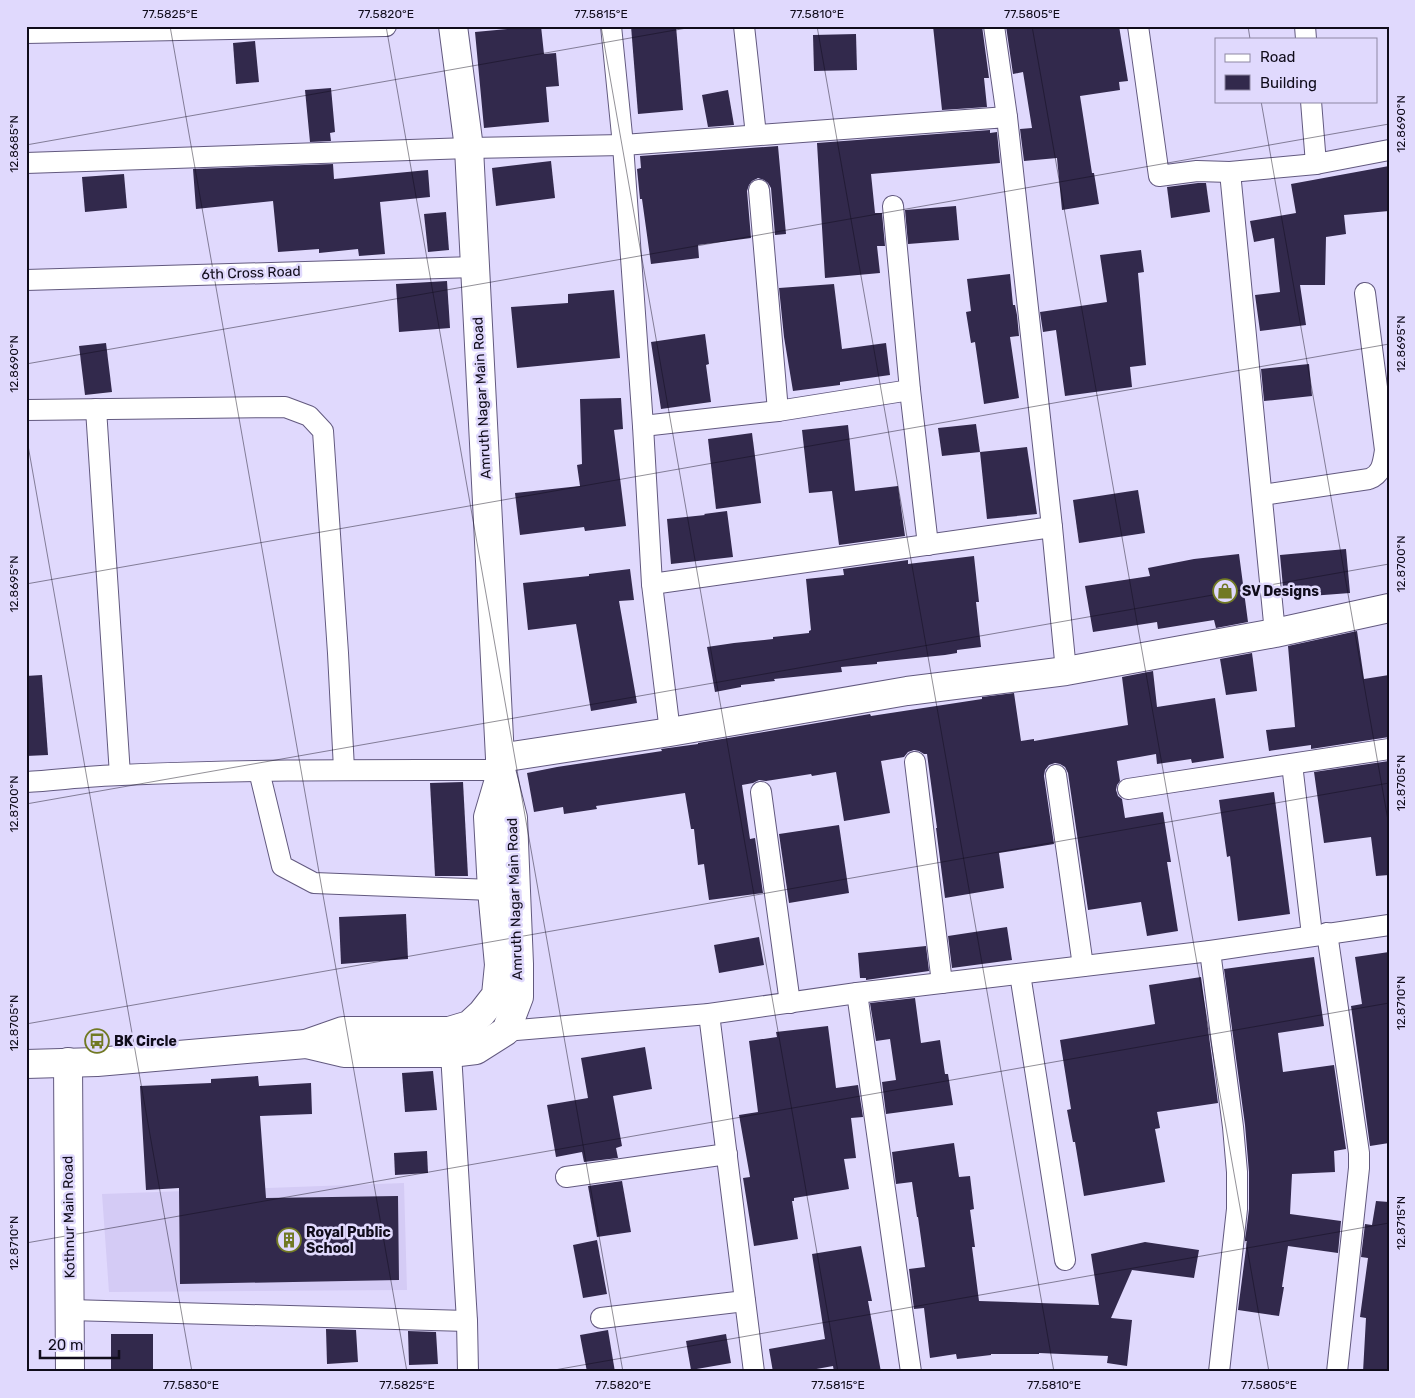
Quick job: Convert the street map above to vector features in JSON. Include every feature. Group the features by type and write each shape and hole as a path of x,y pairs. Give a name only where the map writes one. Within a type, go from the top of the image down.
{"main road":[{"name":"Amruth Nagar Main Road","path":"306,1044 344,1053 451,1053 476,1050 506,1031 519,997 513,818 501,764 469,148 453,26"},
{"path":"501,764 670,732 907,691 1066,671 1275,633 1389,608"},
{"name":"Amruth Nagar Main Road","path":"26,1064 97,1062 306,1044 343,1031 449,1031 469,1025 482,1013 496,995 498,965 488,817 501,764"},
{"name":"Kothnur Main Road","path":"68,1062 70,1372"}],"street":[{"path":"26,33 386,26"},
{"path":"611,26 623,145 652,584 670,732"},
{"path":"744,26 756,135"},
{"path":"994,26 1007,117 1066,671"},
{"path":"1138,26 1159,176 1197,171 1230,172 1316,164 1389,150"},
{"path":"1311,102 1316,164"},
{"path":"26,163 469,148 623,145 1007,117"},
{"path":"1230,172 1275,633"},
{"path":"759,190 778,411"},
{"path":"893,206 910,390 928,545"},
{"name":"6th Cross Road","path":"26,280 475,267"},
{"path":"1262,494 1369,479 1375,477 1380,472 1384,463 1385,450 1365,294"},
{"path":"643,426 778,411 910,390"},
{"path":"26,410 285,407 310,416 323,431 344,769"},
{"path":"96,409 120,774"},
{"path":"652,584 1052,527"},
{"path":"1128,789 1389,749"},
{"path":"915,762 942,983"},
{"path":"26,782 120,774 501,764"},
{"path":"1292,764 1319,934 1359,1153 1337,1372"},
{"path":"260,771 282,866 314,883 492,890"},
{"path":"1056,775 1083,966"},
{"path":"761,792 790,1003"},
{"path":"506,1031 709,1014 857,993 1210,951 1389,924"},
{"path":"1210,951 1237,1172 1237,1209 1219,1372"},
{"path":"1020,974 1065,1260"},
{"path":"857,993 911,1372"},
{"path":"709,1014 754,1372"},
{"path":"451,1053 467,1321 468,1372"},
{"path":"566,1177 727,1154"},
{"path":"601,1318 745,1301"},
{"path":"70,1310 467,1321"}],"shaded area":[{"name":"Royal Public School","path":"404,1183 407,1290 109,1292 102,1194"}],"building":[{"path":"541,26 544,54 556,53 559,86 546,87 549,122 484,128 475,32"},
{"path":"631,26 676,26 683,110 638,114"},
{"path":"933,26 982,26 989,78 984,78 987,107 942,110"},
{"path":"1006,26 1119,26 1128,81 1119,82 1120,90 1080,96 1092,173 1094,173 1099,204 1062,210 1057,158 1024,161 1020,129 1032,128 1023,72 1013,74"},
{"path":"856,34 857,70 814,71 813,35"},
{"path":"255,41 259,82 236,84 233,43"},
{"path":"331,88 335,132 330,133 331,141 310,142 305,90"},
{"path":"728,90 734,125 708,127 702,95"},
{"path":"990,130 990,133 997,132 1000,163 871,174 875,213 882,213 885,246 877,246 880,273 825,278 817,143"},
{"path":"778,146 786,234 775,235 771,188 768,183 758,178 752,181 747,191 751,238 698,245 699,258 651,264 642,199 640,199 637,169 641,168 640,156"},
{"path":"551,161 555,198 496,206 492,168"},
{"path":"333,164 334,179 428,170 430,197 380,202 385,254 359,256 358,249 319,253 319,249 278,252 273,201 196,209 193,169"},
{"path":"1389,166 1389,211 1344,215 1346,234 1326,237 1325,285 1300,285 1306,325 1260,331 1255,295 1280,292 1274,238 1254,242 1250,221 1296,213 1291,184"},
{"path":"124,174 127,208 85,212 82,177"},
{"path":"1206,183 1210,212 1171,218 1167,187"},
{"path":"956,206 959,240 908,244 905,210"},
{"path":"446,212 449,250 428,252 424,214"},
{"path":"1141,250 1144,272 1138,273 1146,365 1130,367 1132,387 1065,396 1056,330 1043,332 1040,312 1107,302 1100,255"},
{"path":"1010,274 1019,336 1010,337 1019,398 984,404 975,342 971,343 966,312 971,311 967,279"},
{"path":"447,281 450,328 399,332 396,284"},
{"path":"834,284 842,349 886,343 890,375 840,382 840,385 793,391 784,337 779,288"},
{"path":"614,290 620,358 517,368 511,307 568,303 568,294"},
{"path":"705,334 709,364 706,365 711,402 661,409 651,342"},
{"path":"106,343 112,392 85,395 79,346"},
{"path":"1309,364 1312,396 1264,401 1261,369"},
{"path":"621,398 623,429 614,430 626,526 585,531 584,527 520,535 515,493 580,486 577,465 582,464 580,399"},
{"path":"976,424 980,452 942,456 938,428"},
{"path":"848,425 855,491 898,486 905,536 839,545 832,491 809,493 802,430"},
{"path":"752,433 761,503 716,509 708,439"},
{"path":"1027,447 1037,514 987,519 980,452"},
{"path":"1138,490 1145,533 1079,543 1073,500"},
{"path":"727,511 733,557 671,564 667,519"},
{"path":"1346,549 1350,593 1284,598 1280,555"},
{"path":"1239,554 1248,622 1216,628 1214,620 1158,629 1157,622 1093,632 1085,586 1150,576 1148,568 1194,559"},
{"path":"974,556 979,602 976,602 981,647 957,650 957,653 945,655 841,667 842,672 774,679 775,681 741,685 741,687 715,692 707,647 809,633 811,630 806,579 844,575 843,569 908,560 908,564"},
{"path":"630,569 634,600 619,601 637,703 591,711 576,624 528,630 523,583 589,576 589,574"},
{"path":"1357,631 1364,679 1389,675 1389,737 1311,749 1311,745 1269,751 1266,730 1295,727 1288,646"},
{"path":"1252,653 1257,691 1226,695 1220,659"},
{"path":"1153,671 1157,707 1215,698 1224,758 1192,763 1191,759 1157,764 1156,754 1117,761 1120,781 1116,790 1118,796 1122,799 1125,818 1163,812 1171,862 1167,862 1178,931 1147,936 1141,902 1088,910 1068,773 1065,767 1055,763 1049,765 1045,770 1044,776 1054,844 999,853 1004,888 945,898 927,754 919,751 914,750 908,752 904,757 881,761 890,813 844,821 836,772 766,781 759,780 742,785 750,839 755,838 763,893 709,900 704,864 698,865 694,829 691,829 685,793 596,806 597,809 564,814 563,807 534,812 527,773 870,714 871,716 982,699 982,697 1014,693 1021,741 1034,739 1034,741 1128,725 1122,677"},
{"path":"42,675 48,755 26,756 26,676"},
{"path":"1389,761 1389,875 1376,876 1371,837 1324,843 1314,772"},
{"path":"463,782 468,876 435,876 430,783"},
{"path":"1274,792 1290,914 1238,921 1230,856 1227,857 1219,800"},
{"path":"839,825 849,893 789,903 779,834"},
{"path":"406,914 408,959 341,964 339,917"},
{"path":"1007,927 1012,960 952,968 948,936"},
{"path":"759,937 764,965 719,973 714,945"},
{"path":"926,946 929,971 866,980 866,978 860,978 858,953"},
{"path":"1389,952 1389,1143 1370,1146 1351,1006 1362,1004 1355,957"},
{"path":"1314,957 1324,1026 1278,1033 1283,1072 1334,1065 1346,1149 1334,1151 1335,1172 1292,1174 1290,1214 1341,1221 1338,1253 1288,1246 1279,1316 1238,1310 1247,1241 1245,1241 1249,1209 1249,1172 1245,1125 1224,969"},
{"path":"1201,977 1218,1103 1157,1112 1160,1128 1155,1129 1165,1182 1084,1196 1075,1142 1073,1142 1067,1110 1071,1109 1060,1040 1155,1024 1149,985"},
{"path":"915,998 921,1043 940,1040 945,1074 948,1074 953,1105 886,1114 882,1082 896,1080 890,1039 876,1041 870,1003"},
{"path":"828,1026 836,1088 858,1085 863,1117 851,1118 856,1158 844,1159 849,1189 794,1198 794,1201 792,1201 798,1239 754,1246 743,1178 750,1177 739,1115 758,1112 749,1041 777,1037 776,1032"},
{"path":"645,1047 652,1089 613,1096 622,1146 616,1148 618,1158 584,1162 582,1152 556,1157 547,1105 588,1098 581,1058"},
{"path":"433,1071 437,1110 405,1112 402,1073"},
{"path":"258,1076 259,1086 311,1083 312,1114 260,1116 266,1198 398,1196 399,1280 180,1284 179,1188 146,1190 140,1086 211,1083 211,1079"},
{"path":"954,1143 959,1177 970,1176 974,1209 970,1210 975,1247 972,1247 979,1301 1099,1305 1091,1254 1145,1242 1199,1250 1194,1278 1132,1270 1111,1318 1132,1320 1127,1366 1107,1363 1108,1356 1039,1353 991,1354 957,1359 956,1354 930,1358 924,1308 914,1309 909,1269 925,1267 912,1182 896,1184 892,1152"},
{"path":"427,1151 428,1173 395,1175 394,1153"},
{"path":"622,1181 631,1232 597,1237 588,1186"},
{"path":"1376,1201 1389,1202 1389,1372 1363,1372 1366,1318 1360,1317 1368,1258 1361,1257 1365,1224 1372,1225"},
{"path":"597,1240 607,1294 583,1298 573,1245"},
{"path":"861,1246 872,1301 868,1301 881,1372 834,1372 833,1366 800,1372 773,1372 769,1349 825,1339 812,1254"},
{"path":"326,1329 356,1330 358,1362 327,1364"},
{"path":"608,1330 615,1372 587,1372 580,1335"},
{"path":"408,1331 436,1332 438,1364 409,1365"},
{"path":"111,1334 153,1334 153,1372 111,1372"},
{"path":"726,1334 731,1363 691,1370 686,1341"}],"place":[{"name":"SV Designs","path":"1225,591"},
{"name":"BK Circle","path":"97,1041"},
{"name":"Royal Public School","path":"289,1240"}]}
